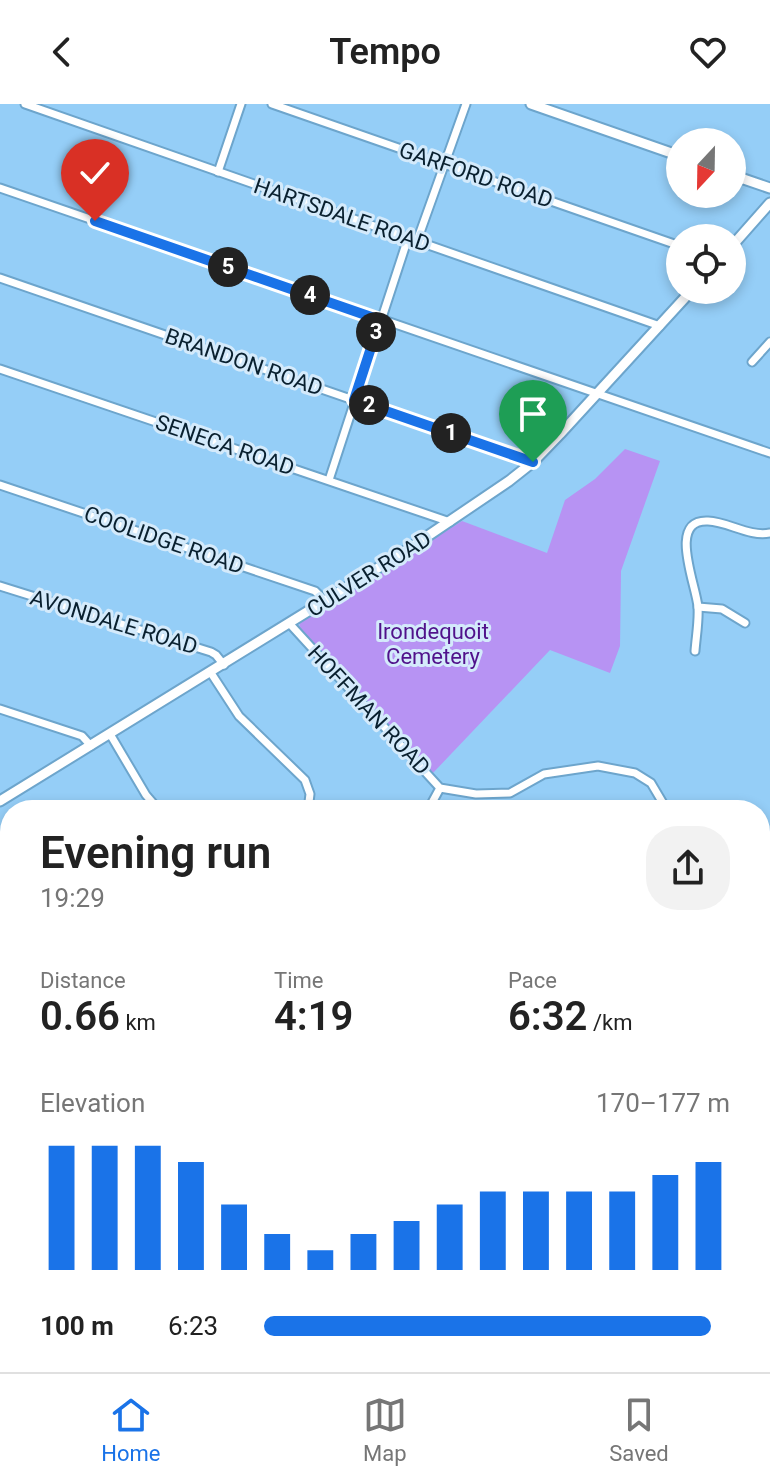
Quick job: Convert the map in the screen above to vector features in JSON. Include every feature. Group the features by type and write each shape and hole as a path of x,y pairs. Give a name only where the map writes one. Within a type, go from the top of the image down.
{"main road":[{"path":"531,104 666,151"},
{"path":"746,180 770,188"},
{"path":"746,230 770,203"},
{"name":"CULVER ROAD","path":"2,800 224,665 450,522 533,462 680,304"}],"street":[{"name":"HARTSDALE ROAD","path":"25,104 660,326"},
{"path":"218,172 241,104"},
{"name":"GARFORD ROAD","path":"272,104 666,241"},
{"path":"417,241 466,104"},
{"path":"0,188 770,453"},
{"path":"329,480 408,238"},
{"name":"BRANDON ROAD","path":"0,278 533,462"},
{"path":"752,362 770,342"},
{"name":"SENECA ROAD","path":"0,369 450,522"},
{"name":"COOLIDGE ROAD","path":"0,485 315,591 325,601"},
{"path":"695,651 698,607 685,541 687,533 696,523 711,521 756,534 770,533"},
{"name":"AVONDALE ROAD","path":"0,586 211,652 224,665"},
{"path":"698,607 722,609 745,623"},
{"name":"HOFFMAN ROAD","path":"289,623 440,788 476,794 510,793 544,774 598,766 641,776 651,783 661,800"},
{"path":"211,673 239,716 305,780 309,800"},
{"path":"0,709 82,736 91,746"},
{"path":"110,734 150,800"},
{"path":"433,800 440,788"}],"green space":[{"name":"Irondequoit Cemetery","path":"625,449 660,461 621,571 620,646 610,673 550,650 432,774 302,633 300,623 462,521 547,553 565,500 595,479"}],"route":[{"path":"95,221 380,320 354,400 533,462"}]}
